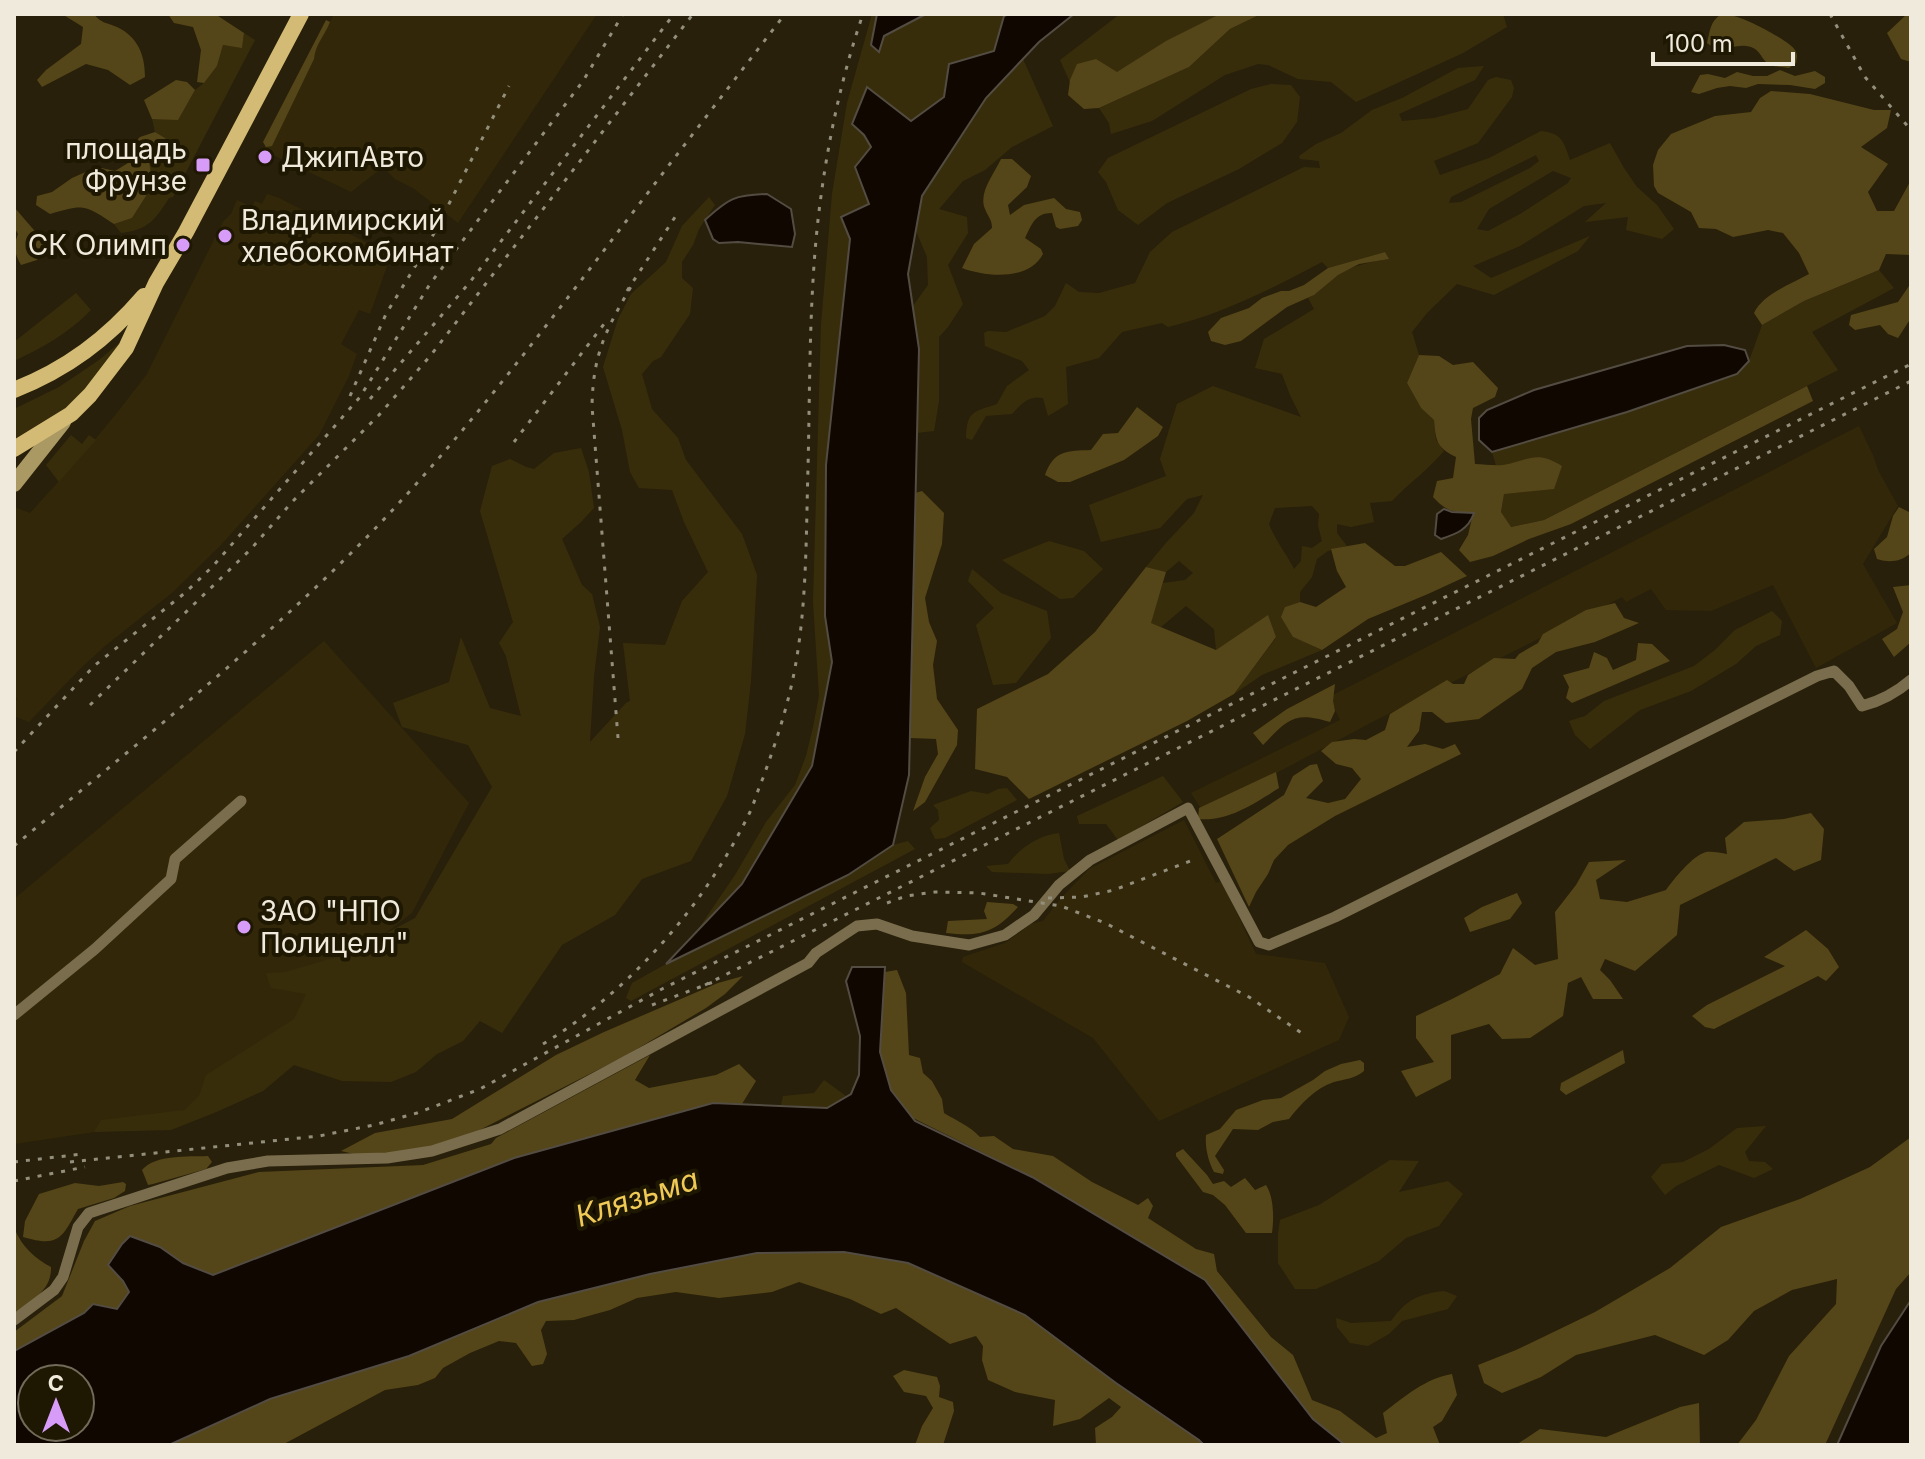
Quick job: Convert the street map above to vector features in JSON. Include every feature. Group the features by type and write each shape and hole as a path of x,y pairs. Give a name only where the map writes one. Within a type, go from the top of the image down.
{"main road":[{"path":"14,484 126,348 156,283 301,14"},
{"path":"14,390 66,365 100,342 156,283"},
{"path":"14,449 71,414"}],"street":[{"path":"14,1320 54,1290 63,1277 78,1227 89,1213 227,1168 268,1161 387,1158 432,1151 500,1129 808,963 816,953 857,926 877,924 912,936 969,945 1005,935 1034,915 1059,885 1090,860 1188,808 1259,942 1269,945 1335,917 1817,676 1834,671 1862,706 1879,702 1911,680"},
{"path":"14,1015 95,949 171,879 175,859 241,801"}],"shaded area":[{"path":"62,14 94,14 124,31 139,48 145,77 130,85 108,70 86,64 42,87 37,80 46,70 81,44 83,27"},
{"path":"168,14 215,14 244,33 242,48 223,45 217,66 204,83 197,82 201,50 193,27 174,23"},
{"path":"334,14 597,14 458,223 413,188 395,179 383,167 351,192 263,150"},
{"path":"872,14 877,14 871,45 879,51 884,36 926,14 1009,14 1004,16 994,51 949,64 944,97 910,121 867,87 864,135 871,147 855,168 870,204 841,218 850,239 826,465 825,616 832,662 812,766 742,884 697,931 766,822 795,785 806,756 819,696 813,602 821,325 832,194 847,103"},
{"path":"1120,14 1240,14 1078,100 1060,60"},
{"path":"1220,14 1261,14 1230,29 1189,67 1099,108 1084,109 1068,95 1077,64 1096,59 1117,72 1166,41"},
{"path":"1261,14 1503,14 1507,27 1463,53 1356,102 1331,82 1298,79 1268,65 1258,64 1225,75 1152,121 1111,134 1109,123 1099,108 1189,67 1230,29"},
{"path":"1907,14 1911,14 1911,62 1901,59 1887,33"},
{"path":"1720,15 1737,17 1778,37 1795,50 1796,63 1789,68 1774,66 1751,47 1718,48 1707,43 1714,21"},
{"path":"326,20 330,22 314,59 272,146 266,147 263,142"},
{"path":"244,33 255,40 173,197 150,223 121,233 114,224 132,218 153,185 138,154 140,151 153,152 165,138 155,132 152,119 178,119 195,90 217,66 223,45 242,47"},
{"path":"1023,59 1053,126 1012,147 985,170 963,181 939,209 967,217 968,233 948,265 963,304 939,337 939,401 934,431 917,433 919,349 913,306 928,285 927,257 916,231 922,196 986,98"},
{"path":"1484,66 1475,80 1399,114 1402,121 1434,118 1468,109 1488,80 1496,77 1511,80 1514,88 1512,97 1478,143 1434,161 1440,175 1489,158 1541,131 1554,134 1561,140 1570,160 1610,143 1637,187 1657,205 1674,229 1662,239 1626,230 1628,217 1585,222 1606,203 1584,206 1520,246 1473,266 1491,278 1590,236 1578,251 1494,295 1457,284 1427,313 1412,332 1419,355 1407,383 1421,408 1434,420 1436,440 1444,451 1392,501 1370,503 1374,522 1351,527 1337,524 1337,533 1347,546 1328,551 1317,559 1312,577 1300,592 1300,602 1285,607 1293,637 1322,650 1262,675 1234,694 1276,638 1268,616 1216,650 1214,629 1186,606 1161,627 1150,623 1163,583 1185,580 1193,573 1179,561 1166,572 1146,567 1194,513 1203,495 1187,499 1160,528 1101,542 1089,505 1166,476 1160,459 1177,404 1213,386 1301,417 1282,374 1255,368 1264,339 1314,309 1308,298 1335,277 1357,266 1388,259 1385,252 1328,268 1322,262 1247,299 1188,322 1168,327 1162,323 1122,332 1099,358 1066,367 1068,404 1048,416 1043,398 1029,399 1012,414 986,416 972,440 966,438 970,417 997,404 1007,386 1029,370 1022,361 985,346 984,333 1006,332 1045,316 1055,306 1066,283 1079,292 1099,293 1135,283 1150,252 1172,232 1304,167 1320,168 1319,161 1300,159 1299,156 1341,133 1372,110 1458,68","holes":["1536,155 1539,161 1530,168 1461,202 1449,203 1451,197","1553,171 1571,178 1520,214 1488,231 1477,229 1489,209","1312,506 1319,514 1322,541 1312,548 1302,546 1301,561 1294,569 1269,524 1275,508"]},
{"path":"1780,70 1795,76 1815,71 1825,77 1825,83 1815,89 1758,84 1746,88 1717,88 1699,94 1691,92 1700,75 1725,78 1737,72 1767,76"},
{"path":"176,80 187,82 195,90 178,120 152,119 144,100"},
{"path":"1271,84 1291,85 1300,97 1297,122 1282,143 1239,169 1167,203 1138,225 1118,210 1106,182 1098,172 1108,158 1251,89"},
{"path":"1771,91 1810,94 1874,110 1891,110 1887,128 1861,147 1888,164 1868,192 1877,211 1894,211 1911,180 1911,255 1886,254 1879,270 1804,301 1762,325 1754,313 1758,306 1778,290 1809,274 1799,253 1783,233 1768,230 1733,237 1716,229 1699,228 1691,212 1658,193 1654,186 1653,165 1658,150 1671,134 1715,116 1751,112 1760,98"},
{"path":"155,132 165,138 172,152 138,153 149,162 153,185 132,218 114,224 90,209 77,207 50,214 36,205 37,196 52,192 72,178 97,167 115,171 136,153 133,144 140,137"},
{"path":"1001,159 1012,159 1031,176 1027,187 1008,205 1010,215 1024,205 1054,198 1066,209 1080,212 1082,220 1078,226 1060,229 1056,227 1052,213 1042,215 1035,220 1025,238 1041,249 1043,254 1036,263 1018,273 994,275 962,268 974,244 992,228 983,203 988,184"},
{"name":"Владимирский хлебокомбинат","path":"267,194 391,255 370,314 359,310 341,344 357,354 349,376 319,435 221,545 173,592 82,667 29,722 14,716 17,698 14,695 14,507 30,513 120,409 147,374 237,200 252,207 255,201 262,204"},
{"path":"709,197 715,205 682,262 682,278 693,288 690,314 661,357 642,374 652,409 678,438 686,460 742,534 757,575 745,734 727,796 691,861 642,879 615,915 562,945 502,1033 480,1021 463,1041 437,1054 416,1072 391,1082 342,1081 294,1065 263,1091 171,1130 94,1132 101,1120 184,1110 199,1096 206,1075 294,1019 306,994 271,988 266,973 285,972 347,954 415,918 492,787 468,745 402,727 393,703 449,682 461,637 490,708 521,716 506,656 499,643 513,622 480,511 492,466 510,459 534,469 554,453 581,448 589,472 594,508 562,539 582,585 592,594 600,627 590,742 630,701 623,643 665,645 682,601 708,572 672,490 639,488 630,472 622,430 603,367 618,319 631,294 666,262 682,226"},
{"path":"14,207 46,244 37,260 21,265 15,250 18,234 14,227"},
{"path":"1385,252 1389,259 1359,264 1338,275 1314,295 1287,307 1241,341 1225,345 1211,341 1208,332 1221,318 1249,308 1262,298 1304,285 1328,268"},
{"path":"1879,270 1894,288 1812,332 1838,370 1544,520 1510,527 1501,512 1504,493 1492,452 1627,412 1737,374 1749,361 1762,325 1804,301"},
{"path":"1911,283 1911,318 1898,338 1888,334 1880,325 1855,330 1849,325 1851,315 1898,302"},
{"path":"76,293 91,310 55,339 14,361 14,342"},
{"path":"125,338 79,396 14,443 14,409 59,387"},
{"path":"1419,355 1439,356 1453,365 1473,362 1498,388 1495,397 1473,408 1475,464 1503,465 1538,457 1562,466 1554,489 1504,494 1501,512 1511,527 1544,520 1807,386 1813,401 1571,524 1493,556 1470,562 1459,550 1468,535 1473,514 1451,510 1433,497 1437,481 1453,478 1456,457 1438,443 1434,420 1421,408 1407,383"},
{"path":"1137,407 1163,427 1158,436 1124,460 1070,482 1058,482 1045,475 1057,456 1091,450 1103,434 1118,433"},
{"path":"1859,426 1898,506 1863,564 1897,623 1816,668 1773,585 1711,611 1666,610 1651,589 1626,602 1622,597 1378,719 1203,812 1191,793 1340,720 1329,697"},
{"path":"71,435 82,444 89,435 96,440 59,482 46,465"},
{"path":"922,491 944,513 942,544 925,598 929,622 937,641 933,665 937,699 958,730 957,745 925,802 913,811 925,777 938,754 936,739 910,738 915,493"},
{"path":"1899,507 1911,513 1911,553 1895,561 1877,559 1874,549 1887,537"},
{"path":"1049,541 1084,551 1103,569 1073,598 1060,599 1002,560"},
{"path":"1365,543 1395,566 1405,566 1441,552 1467,576 1368,619 1322,650 1293,637 1281,617 1285,607 1300,602 1316,607 1346,587 1337,571 1331,549"},
{"path":"1146,567 1166,572 1151,623 1216,650 1268,615 1276,637 1234,694 1187,721 1029,799 1007,777 975,769 977,709 1048,674 1095,632"},
{"path":"972,569 1001,593 1047,611 1051,638 1016,683 993,685 976,625 994,608 968,581"},
{"path":"1911,585 1911,642 1894,657 1882,639 1897,629 1903,612 1893,587"},
{"path":"1615,603 1624,618 1639,623 1595,642 1556,652 1532,668 1522,689 1479,719 1446,723 1432,712 1422,712 1419,731 1407,747 1425,744 1443,749 1455,744 1461,754 1335,816 1288,845 1274,860 1249,907 1217,839 1284,795 1293,776 1310,765 1317,764 1323,781 1306,798 1328,803 1345,799 1361,779 1352,768 1336,764 1321,751 1332,742 1366,740 1385,730 1390,714 1447,680 1453,684 1464,684 1468,675 1494,658 1515,659 1538,643 1543,634 1586,610"},
{"path":"1772,611 1782,621 1780,635 1756,646 1736,664 1691,691 1640,710 1590,749 1575,735 1569,721 1585,716 1604,701 1694,666 1735,630"},
{"path":"324,641 469,803 412,913 370,945 293,1033 184,1110 94,1132 14,1144 14,899"},
{"path":"1638,643 1652,644 1670,661 1572,703 1566,698 1569,687 1563,675 1589,668 1594,652 1607,658 1613,670 1636,660"},
{"path":"1335,684 1335,711 1330,722 1308,717 1292,720 1263,745 1253,733 1287,709"},
{"path":"1276,772 1279,788 1260,800 1220,818 1198,819 1199,808"},
{"path":"1163,776 1183,802 1118,840 1106,824 1079,824 1077,816"},
{"path":"1007,788 1017,800 945,838 935,839 930,828 939,820 938,810 933,805 971,791 988,794"},
{"path":"1811,813 1824,829 1821,860 1794,871 1776,858 1680,905 1677,935 1635,971 1605,959 1600,970 1623,999 1593,999 1581,977 1568,983 1563,1016 1530,1038 1502,1039 1489,1024 1451,1035 1451,1079 1416,1097 1401,1071 1434,1062 1416,1038 1416,1016 1500,974 1513,948 1535,965 1558,959 1555,912 1589,862 1626,860 1596,880 1600,899 1627,902 1666,890 1684,868 1701,854 1727,854 1725,838 1744,822"},
{"path":"1184,820 1216,883 1222,881 1256,954 1325,963 1349,1017 1339,1040 1159,1121 1093,1038 962,962 963,957 1005,943 1031,924 1043,921 1089,869"},
{"path":"1059,833 1064,859 1070,871 1048,874 992,872 986,866 1008,864 1030,843"},
{"path":"908,841 915,849 631,1001 626,998 632,983 666,964 848,875 893,845"},
{"path":"1517,893 1522,903 1510,919 1470,932 1464,918"},
{"path":"987,902 1018,907 1002,923 986,931 946,933 948,921 987,919 984,911"},
{"path":"1806,930 1828,949 1839,967 1826,981 1818,976 1714,1029 1705,1027 1692,1016 1707,1005 1785,966 1764,957"},
{"path":"897,970 906,993 909,1055 920,1058 923,1073 932,1081 942,1099 944,1113 980,1137 994,1136 1013,1149 1053,1156 1092,1182 1138,1205 1148,1198 1153,1206 1148,1218 1196,1249 1214,1254 1217,1271 1271,1337 1293,1355 1312,1400 1340,1411 1376,1438 1387,1433 1383,1413 1424,1384 1452,1374 1457,1395 1442,1421 1433,1427 1440,1445 1345,1445 1313,1419 1205,1280 1032,1177 913,1118 891,1090 880,1052 885,972"},
{"path":"743,976 706,1008 625,1056 468,1136 394,1153 354,1154 341,1151 375,1133 452,1119 556,1055 718,983"},
{"path":"1623,1050 1625,1063 1566,1095 1560,1090 1561,1083"},
{"path":"650,1055 635,1080 649,1088 716,1075 739,1064 756,1081 742,1104 713,1103 514,1158 213,1275 183,1263 160,1247 123,1281 129,1292 117,1310 93,1304 84,1313 14,1351 14,1332 62,1296 95,1221 130,1206 259,1172 423,1165 491,1144 496,1138"},
{"path":"1360,1060 1364,1063 1364,1071 1321,1088 1289,1119 1273,1122 1258,1130 1233,1129 1215,1156 1224,1170 1223,1174 1214,1172 1207,1154 1206,1135 1220,1129 1236,1110 1263,1100 1281,1098 1325,1071"},
{"path":"824,1080 846,1096 827,1108 781,1105 783,1096 814,1093"},
{"path":"1766,1126 1745,1152 1749,1161 1765,1162 1773,1169 1754,1178 1719,1165 1676,1186 1665,1195 1651,1177 1662,1164 1683,1162 1709,1149 1737,1128"},
{"path":"1911,1137 1911,1272 1896,1289 1825,1445 1737,1445 1756,1420 1789,1356 1836,1304 1837,1279 1792,1290 1754,1311 1728,1340 1704,1355 1655,1335 1576,1355 1541,1377 1502,1393 1484,1383 1478,1365 1595,1312 1670,1268 1721,1227 1800,1199 1870,1167"},
{"path":"1183,1149 1213,1184 1224,1181 1231,1187 1245,1178 1255,1190 1266,1185 1272,1202 1272,1233 1246,1233 1225,1205 1213,1195 1203,1192 1176,1156"},
{"path":"208,1156 212,1162 206,1169 153,1184 148,1185 142,1170 164,1159"},
{"path":"1390,1160 1419,1161 1399,1192 1448,1181 1463,1194 1439,1226 1406,1238 1379,1261 1316,1289 1295,1289 1278,1263 1280,1220 1319,1205"},
{"path":"75,1183 99,1186 126,1184 125,1191 114,1198 78,1209 58,1238 45,1241 23,1237 25,1221 39,1194"},
{"path":"15,1230 30,1252 51,1267 44,1289 14,1313"},
{"path":"844,1252 908,1263 1025,1315 1204,1445 1096,1445 1095,1428 1121,1407 1109,1398 1080,1419 1053,1426 1055,1400 1015,1392 988,1380 982,1360 983,1346 976,1336 950,1344 896,1308 881,1314 850,1299 799,1282 772,1292 719,1298 676,1292 637,1298 610,1310 574,1320 546,1321 541,1330 547,1354 543,1364 532,1366 516,1343 499,1341 443,1368 435,1378 418,1385 385,1390 282,1445 169,1445 270,1399 409,1356 537,1302 650,1274 758,1253"},
{"path":"1444,1291 1457,1296 1448,1309 1402,1321 1389,1334 1368,1346 1350,1343 1337,1327 1336,1318 1351,1323 1391,1321 1413,1299"},
{"path":"904,1370 937,1377 939,1397 953,1402 954,1411 943,1445 915,1445 933,1408 926,1396 904,1392 893,1376"},
{"path":"1699,1403 1700,1445 1516,1445 1540,1429 1606,1437 1680,1407"}],"water":[{"path":"877,14 926,14 884,36 879,52 871,45"},
{"path":"1074,14 1039,42 986,98 922,196 908,274 919,349 909,775 893,845 848,875 666,964 742,884 812,766 832,662 825,616 826,465 850,239 841,217 869,204 855,167 871,147 852,124 867,87 911,121 944,97 949,64 994,51 1004,16"},
{"path":"767,194 791,209 795,234 792,247 719,243 713,239 705,220 713,213 733,199"},
{"path":"1724,345 1745,350 1749,361 1737,374 1627,412 1492,452 1479,440 1479,418 1487,410 1534,390 1687,346"},
{"path":"1444,509 1474,513 1465,527 1441,539 1435,535 1437,514"},
{"name":"Клязьма","path":"852,967 885,967 880,1052 891,1090 915,1121 1032,1177 1205,1280 1313,1419 1345,1445 1204,1445 1025,1315 908,1263 844,1252 757,1253 650,1274 538,1302 409,1356 270,1399 169,1445 14,1445 14,1351 84,1313 93,1304 117,1309 129,1292 108,1265 130,1236 160,1247 183,1263 213,1275 514,1158 713,1103 827,1108 851,1094 859,1075 860,1036 846,981"},
{"path":"1911,1300 1911,1445 1837,1445 1881,1346"}],"railway":[{"path":"14,752 94,666 186,592 213,566 360,397 430,284 583,81 623,14"},
{"path":"370,399 470,282 674,14"},
{"path":"90,705 251,549 292,502 379,415 431,355 693,14"},
{"path":"14,846 149,735 281,620 395,508 506,376 785,14"},
{"path":"543,1044 606,998 663,943 688,912 711,880 750,812 781,724 795,668 804,594 811,313 818,220 835,116 863,14"},
{"path":"1830,14 1865,77 1911,130"},
{"path":"350,396 386,314 427,247 509,86"},
{"path":"627,291 677,214"},
{"path":"618,738 592,406 595,370 603,341 633,283"},
{"path":"514,442 604,324"},
{"path":"70,1162 319,1136 417,1113 480,1089 662,989 1911,364"},
{"path":"705,985 1911,381"},
{"path":"1048,898 1082,897 1114,890 1193,860"},
{"path":"887,903 906,896 935,892 979,893 1061,906 1105,923 1249,997 1303,1034"},
{"path":"652,1005 716,981"},
{"path":"14,1162 82,1154"},
{"path":"14,1181 85,1167"}],"place":[{"name":"ДжипАвто","path":"265,157"},
{"name":"площадь Фрунзе","path":"203,165"},
{"name":"Владимирский хлебокомбинат","path":"225,236"},
{"name":"СК Олимп","path":"183,245"},
{"name":"ЗАО \"НПО Полицелл\"","path":"244,927"}]}
